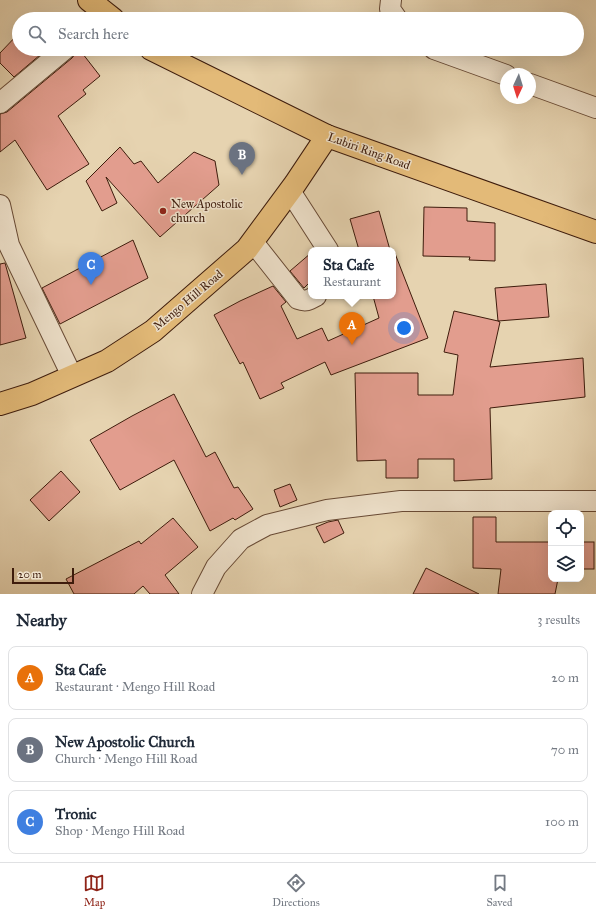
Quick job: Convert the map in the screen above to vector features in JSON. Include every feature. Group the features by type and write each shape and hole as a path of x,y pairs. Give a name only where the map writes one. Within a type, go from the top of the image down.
{"main road":[{"name":"Lubiri Ring Road","path":"165,56 327,136 596,232"},
{"name":"Mengo Hill Road","path":"0,404 32,394 107,361 153,331 242,254 253,242 327,136"}],"street":[{"path":"391,0 390,9 392,12"},
{"path":"0,103 57,56"},
{"path":"453,56 500,74"},
{"path":"536,86 596,108"},
{"path":"290,191 326,247"},
{"path":"0,205 9,245 72,376"},
{"path":"253,242 298,299 305,301 312,299"},
{"path":"202,594 216,567 241,539 267,525 327,510 401,501 596,501"}],"building":[{"path":"12,40 12,56 39,56 14,77 0,63 0,53"},
{"path":"74,56 84,56 100,76 83,90 86,94 58,116 89,164 47,190 15,140 0,152 0,114 7,112"},
{"name":"New Apostolic church","path":"120,147 134,164 141,161 158,183 194,152 215,161 219,185 160,237 106,177 117,203 102,211 86,181"},
{"path":"424,207 467,208 467,221 495,223 495,261 469,260 470,257 423,256"},
{"path":"379,211 389,247 358,247 350,219"},
{"path":"133,240 148,278 60,324 42,288"},
{"path":"308,256 308,284 304,288 290,271"},
{"path":"396,256 428,338 331,375 325,362 281,383 284,388 260,399 243,362 240,364 214,315 273,286 286,302 281,306 297,339 322,328 328,341 379,318 374,299 396,299"},
{"path":"5,263 26,338 0,345 0,264"},
{"path":"546,284 549,317 498,321 495,288"},
{"path":"454,311 500,322 490,367 583,358 585,397 490,408 492,479 454,481 454,459 418,459 418,478 386,478 386,460 357,461 355,373 418,373 418,395 453,395 458,355 444,352"},
{"path":"174,394 206,457 215,452 234,488 238,487 253,509 235,520 233,518 210,531 174,460 120,490 90,440"},
{"path":"61,471 80,492 49,521 30,500"},
{"path":"290,484 297,500 280,507 274,490"},
{"path":"473,517 496,517 496,542 548,542 548,582 557,582 555,594 498,594 501,569 473,568"},
{"path":"173,518 198,547 165,575 179,594 150,594 143,586 134,594 74,594 66,579 139,541 141,544"},
{"path":"338,520 344,533 324,543 316,527"},
{"path":"584,542 594,542 594,569 584,569"},
{"path":"426,568 479,594 413,594"}],"place":[{"name":"New Apostolic Church","path":"242,175"},
{"name":"New Apostolic church","path":"163,211"},
{"name":"Tronic","path":"91,285"},
{"name":"Sta Cafe","path":"352,345"}]}
